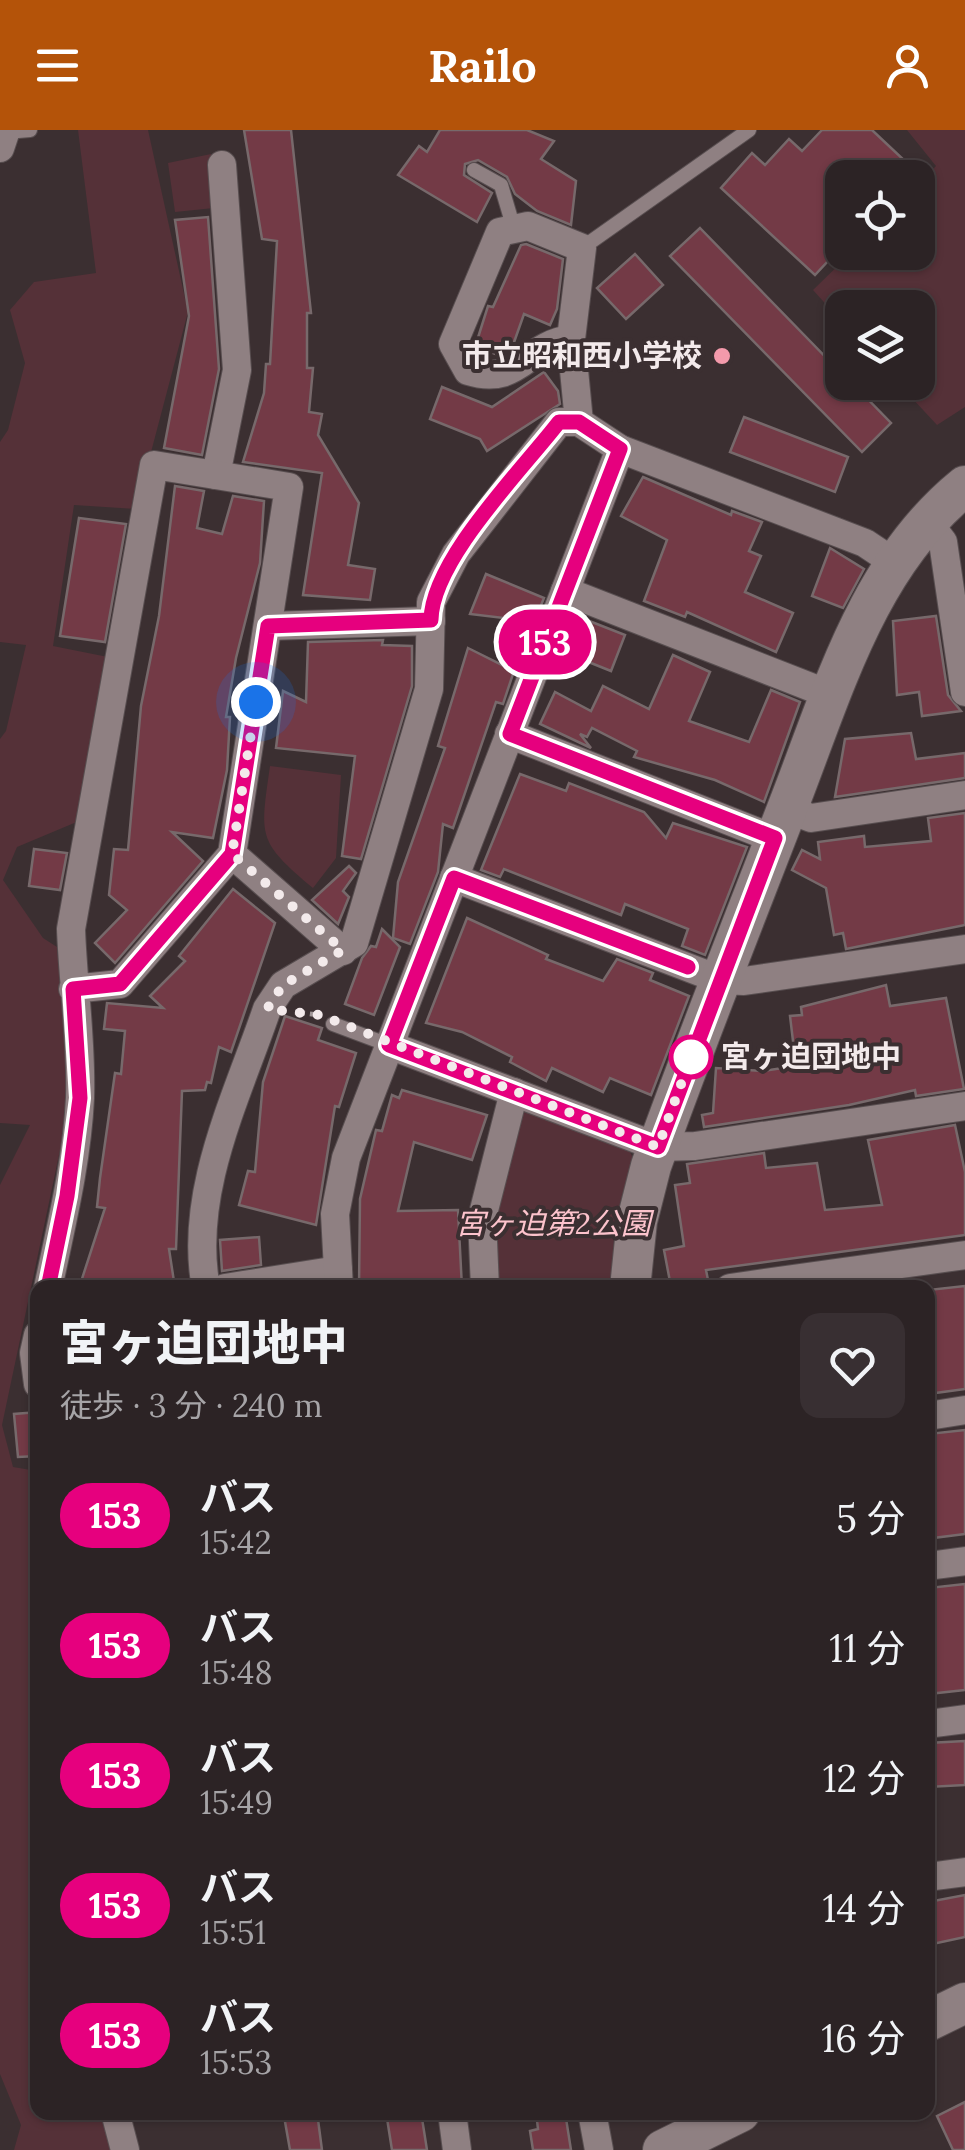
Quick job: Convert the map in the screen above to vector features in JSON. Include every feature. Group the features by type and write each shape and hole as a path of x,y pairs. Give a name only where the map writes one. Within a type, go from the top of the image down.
{"street":[{"path":"216,475 237,370 222,165"},
{"path":"572,338 549,342 509,373 490,378 468,371 453,344 500,232 528,226 582,248 572,338 579,422"},
{"path":"205,1280 200,1253 206,1189 267,1009 283,985 354,943 429,689 431,602 456,554 559,422 579,422 620,449 865,544 895,563"},
{"path":"338,1279 334,1214 346,1158 620,449"},
{"path":"50,1280 67,1196 80,1098 73,989 71,929 154,465 289,487 232,854 120,984 73,989"},
{"path":"631,1280 637,1221 658,1147 831,694 864,617 895,563 928,521 965,486"},
{"path":"928,521 943,542 961,642 965,692"},
{"path":"565,591 831,694"},
{"path":"268,626 431,620"},
{"path":"510,734 781,824 965,795"},
{"path":"232,854 343,950"},
{"path":"454,878 721,980 744,981 965,949"},
{"path":"389,1045 658,1147 695,1146 965,1106"},
{"path":"485,1280 482,1218 514,1092"},
{"path":"785,1280 965,1254"},
{"path":"935,1415 965,1410"},
{"path":"935,1565 965,1561"},
{"path":"935,1723 965,1718"},
{"path":"935,1876 965,1872"},
{"path":"935,2018 965,2003"},
{"path":"117,2120 125,2150"},
{"path":"453,2120 457,2150"},
{"path":"593,2120 599,2150"},
{"path":"663,2150 724,2120"}],"lane":[{"path":"582,248 749,130"},
{"path":"474,170 501,184 514,229"},
{"path":"333,1024 389,1045"}],"path":[{"path":"267,1009 320,1015 333,1024"}],"green space":[{"path":"78,130 148,130 188,312 136,509 74,505 53,646 108,657 79,821 17,847 3,880 43,938 57,947 70,1103 2,1425 13,1467 30,1470 30,2120 103,2120 111,2150 14,2150 21,2125 0,2074 0,1185 30,1125 0,1123 0,739 6,731 26,645 0,642 0,442 8,430 25,363 10,310 34,282 96,273"},
{"path":"907,130 965,130 965,407 937,425 914,400 935,400 935,290 825,290 825,303 813,290 834,270 935,270 936,166"},
{"path":"211,154 214,208 175,212 168,163"},
{"path":"270,766 341,775 336,858 313,888 281,859 267,836 264,823"},
{"name":"宮ヶ迫第2公園","path":"529,1110 626,1144 633,1158 614,1224 613,1280 496,1280 490,1222 517,1116"}],"building":[{"path":"244,130 291,130 311,313 307,313 307,368 313,368 309,412 322,414 318,435 359,503 348,565 375,569 370,600 303,595 322,473 243,462 264,393 266,364 270,364 277,241 262,239"},
{"path":"440,130 527,130 554,141 541,159 576,181 571,225 537,211 515,194 507,177 478,160 465,164 464,175 492,193 477,222 398,175 419,146 427,152"},
{"path":"822,130 872,130 904,160 825,160 825,264 815,275 721,188 752,153 765,165 789,139 802,151"},
{"path":"208,217 219,369 202,455 164,448 189,316 175,220"},
{"path":"700,228 825,357 825,400 869,400 891,423 862,452 670,256"},
{"path":"521,245 563,259 557,309 550,325 524,314 512,348 498,355 475,347 488,306 493,307"},
{"path":"635,254 663,285 626,319 597,288"},
{"path":"544,372 558,391 560,404 487,451 480,439 430,419 442,387 492,407"},
{"path":"744,417 848,457 835,492 730,452"},
{"path":"643,477 731,515 732,511 762,522 749,551 761,556 745,592 793,613 776,652 687,612 685,617 644,601 667,540 621,516"},
{"path":"175,486 204,491 197,528 222,534 233,496 264,501 260,563 236,658 226,717 230,717 227,770 213,838 172,832 203,861 115,963 95,943 127,910 109,895 114,849 128,850 141,706 159,616"},
{"path":"79,518 126,524 105,642 60,636"},
{"path":"830,548 864,569 843,608 812,596"},
{"path":"486,574 544,598 528,637 519,633 520,620 470,614"},
{"path":"574,615 625,635 611,671 561,651"},
{"path":"936,616 948,695 961,711 922,716 919,692 897,695 893,621"},
{"path":"383,640 382,645 412,646 412,686 361,859 342,856 355,756 276,748 283,691 306,702 308,642"},
{"path":"468,648 514,671 503,704 496,702 453,828 443,824 438,872 410,944 393,938 398,882 445,748 438,746"},
{"path":"673,655 710,672 689,721 749,742 771,690 800,702 764,802 715,780 634,757 637,751 592,728 587,737 580,734 591,748 540,724 555,692 591,711 603,686 649,709"},
{"path":"911,733 916,759 965,753 965,778 835,797 845,739"},
{"path":"520,774 566,791 569,783 644,812 666,838 673,823 747,847 705,955 682,946 688,929 625,904 621,915 504,869 500,877 481,870"},
{"path":"965,813 965,925 846,949 843,933 834,935 826,888 792,870 802,850 820,859 818,842 864,836 865,847 931,841 928,818"},
{"path":"34,849 67,853 60,890 29,886"},
{"path":"349,866 356,873 343,891 349,897 338,924 312,900"},
{"path":"233,889 275,923 231,1052 219,1047 211,1083 207,1082 205,1090 182,1091 176,1249 169,1249 174,1280 82,1280 105,1208 97,1207 100,1178 115,1073 121,1074 125,1031 104,1029 107,1003 163,1008 150,996 185,961 179,956"},
{"path":"467,918 548,955 546,959 603,981 617,959 653,973 650,980 689,996 651,1095 610,1078 603,1092 552,1068 546,1081 510,1062 512,1057 462,1032 426,1023"},
{"path":"382,929 400,947 374,1015 345,1004 362,958 371,946 376,947"},
{"path":"886,985 890,1006 946,998 964,1089 916,1096 915,1090 849,1105 704,1127 702,1115 713,1113 716,1068 763,1071 796,1066 790,1016 802,1015 801,1007"},
{"path":"285,1016 322,1028 318,1040 356,1053 339,1107 335,1106 316,1225 239,1205 248,1171 255,1172 263,1082"},
{"path":"402,1090 487,1115 472,1160 414,1142 398,1211 458,1210 462,1280 359,1280 360,1199 376,1130 382,1131 392,1095 399,1098"},
{"path":"955,1125 965,1172 965,1235 706,1270 708,1280 670,1280 664,1250 684,1246 675,1185 690,1183 687,1164 764,1153 766,1168 817,1163 825,1210 882,1205 868,1140"},
{"path":"259,1237 261,1265 222,1271 220,1240"},
{"path":"965,1286 965,1389 935,1393 935,1289"},
{"path":"30,1413 30,1456 18,1457 14,1414"},
{"path":"965,1430 965,1534 935,1538 935,1433"},
{"path":"965,1584 965,1690 935,1693 935,1587"},
{"path":"965,1741 965,1785 935,1787 935,1743"},
{"path":"965,1895 965,1937 935,1943 935,1901"},
{"path":"965,2102 965,2150 953,2150 937,2116"},
{"path":"285,2120 318,2120 322,2150 290,2150"},
{"path":"387,2120 422,2120 427,2150 392,2150"},
{"path":"537,2120 566,2120 571,2150 533,2150 530,2131 538,2129"}],"bus line":[{"name":"153","path":"50,1280 67,1196 80,1098 73,989 120,984 232,854 268,626 431,620 431,602 456,554 559,422 579,422 620,449 510,734 775,838 658,1147 389,1045 454,878 688,967"}],"place":[{"name":"市立昭和西小学校","path":"722,356"},
{"name":"宮ヶ迫団地中","path":"691,1057"}],"route":[{"path":"256,702 232,854 343,950 283,985 267,1009 320,1015 333,1024 658,1147 691,1057"}]}
